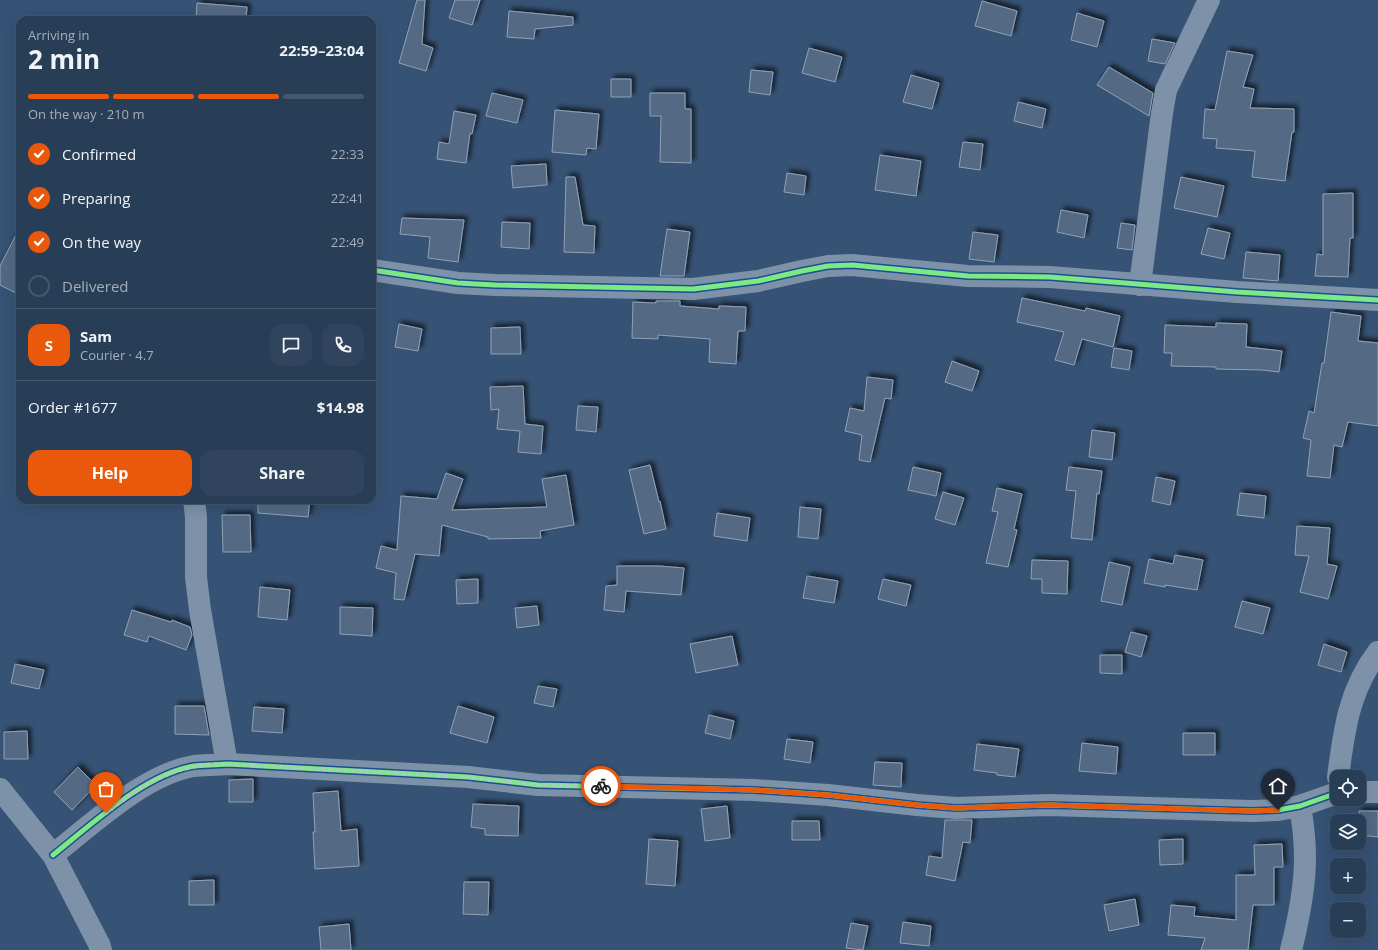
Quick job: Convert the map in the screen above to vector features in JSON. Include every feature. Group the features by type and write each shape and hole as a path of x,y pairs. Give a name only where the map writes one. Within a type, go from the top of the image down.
{"street":[{"path":"1140,285 1166,90 1208,0"},
{"path":"376,271 458,283 693,289 758,281 828,266 852,265 968,276 1050,277 1244,293 1378,300"},
{"path":"194,504 196,517 196,577 200,610 227,764"},
{"path":"1339,770 1350,707 1360,681 1378,652"},
{"path":"53,855 116,805 165,774 193,766 227,764 468,777 538,785 754,790 828,795 956,808 1049,805 1252,811 1278,810 1300,806 1330,795"},
{"path":"0,789 53,855 101,950"},
{"path":"1366,792 1378,792"},
{"path":"1291,950 1302,893 1305,859 1304,830 1300,806"}],"building":[{"path":"417,0 425,0 422,44 433,48 426,71 399,63"},
{"path":"455,0 480,0 472,25 449,18"},
{"path":"982,1 1017,11 1011,36 975,26"},
{"path":"197,3 247,7 246,16 196,16"},
{"path":"509,11 573,17 573,25 535,29 534,39 507,37"},
{"path":"1077,13 1104,21 1097,47 1071,40"},
{"path":"1152,39 1175,43 1165,64 1148,61"},
{"path":"809,48 842,57 835,82 802,73"},
{"path":"1227,51 1253,55 1243,87 1254,89 1250,108 1294,109 1294,132 1292,132 1285,181 1252,177 1255,151 1216,148 1217,139 1203,138 1205,109 1215,110"},
{"path":"1109,67 1153,93 1149,116 1097,85"},
{"path":"751,70 773,72 770,95 749,92"},
{"path":"911,75 939,83 932,109 903,102"},
{"path":"611,79 631,79 631,97 611,97"},
{"path":"492,93 523,100 517,123 486,116"},
{"path":"650,93 685,93 685,109 691,109 691,163 660,162 661,116 650,116"},
{"path":"1018,102 1046,109 1042,128 1014,121"},
{"path":"555,110 599,114 596,149 587,148 586,155 552,152"},
{"path":"454,111 476,115 472,134 470,133 466,163 437,159 439,142 449,144"},
{"path":"963,142 983,144 980,170 959,167"},
{"path":"880,155 921,161 916,196 875,190"},
{"path":"546,164 547,185 513,188 511,166"},
{"path":"787,173 806,176 804,195 784,192"},
{"path":"566,177 575,177 583,225 595,226 594,253 564,252"},
{"path":"1181,177 1224,186 1217,217 1174,208"},
{"path":"1353,193 1353,238 1350,238 1348,277 1315,276 1317,254 1323,255 1323,194"},
{"path":"1061,210 1088,215 1084,238 1057,232"},
{"path":"402,218 464,220 458,262 428,258 430,237 400,234"},
{"path":"502,222 530,223 529,249 501,247"},
{"path":"1121,223 1135,225 1132,250 1117,248"},
{"path":"1208,228 1230,233 1224,259 1201,254"},
{"path":"667,229 690,232 684,276 660,276"},
{"path":"973,232 998,235 994,262 969,259"},
{"path":"16,235 16,293 0,285 0,266"},
{"path":"1246,252 1280,255 1278,281 1243,278"},
{"path":"1022,298 1085,311 1086,308 1120,316 1113,347 1082,339 1074,365 1055,360 1064,332 1017,322"},
{"path":"656,301 680,301 680,306 719,309 719,306 746,307 745,331 738,331 736,364 709,362 710,339 658,335 658,339 632,338 633,302 656,303"},
{"path":"1331,312 1361,316 1358,341 1378,343 1378,426 1348,422 1342,447 1334,445 1330,478 1307,476 1311,440 1303,438 1309,411 1314,413 1322,363 1324,363"},
{"path":"1216,323 1247,324 1246,347 1282,351 1279,372 1216,369 1216,367 1171,366 1172,353 1164,353 1165,325 1216,327"},
{"path":"399,324 422,329 418,351 395,347"},
{"path":"520,327 521,354 491,354 491,328"},
{"path":"1114,348 1132,351 1129,370 1111,367"},
{"path":"952,361 979,371 972,391 945,382"},
{"path":"867,377 893,380 891,399 885,398 870,462 859,460 862,435 845,431 850,408 864,411"},
{"path":"523,386 525,424 543,426 541,454 518,452 520,431 497,429 499,409 491,410 490,387"},
{"path":"578,406 598,407 596,432 576,430"},
{"path":"1092,430 1115,433 1112,460 1089,457"},
{"path":"650,465 666,529 644,534 629,470"},
{"path":"913,467 941,473 936,496 908,490"},
{"path":"1069,467 1102,471 1099,494 1097,493 1092,540 1071,538 1076,491 1066,490"},
{"path":"446,473 463,479 452,510 547,507 542,479 566,475 574,525 540,531 541,538 488,539 488,537 442,525 439,556 415,554 404,600 394,599 396,573 376,568 381,546 397,550 401,496 437,499"},
{"path":"1156,477 1175,481 1170,505 1152,501"},
{"path":"997,488 1022,494 1014,529 1017,530 1008,567 986,563 998,512 992,511"},
{"path":"943,492 964,498 955,525 935,519"},
{"path":"1240,493 1266,496 1264,518 1237,515"},
{"path":"258,504 310,504 308,517 258,513"},
{"path":"800,507 821,509 818,539 798,537"},
{"path":"717,513 750,518 747,541 714,536"},
{"path":"222,515 250,515 251,552 223,552"},
{"path":"1297,526 1330,528 1327,564 1337,566 1328,599 1300,592 1309,556 1295,555"},
{"path":"1175,555 1203,560 1197,590 1165,585 1165,587 1144,583 1149,559 1173,564"},
{"path":"1032,560 1068,561 1067,594 1042,593 1042,579 1031,579"},
{"path":"1109,562 1130,567 1122,605 1101,601"},
{"path":"617,566 659,566 684,568 681,595 626,591 624,612 604,610 606,586 617,585"},
{"path":"807,576 838,581 834,603 803,598"},
{"path":"478,579 478,603 457,604 456,580"},
{"path":"883,579 911,585 906,606 878,599"},
{"path":"260,587 290,590 287,620 258,617"},
{"path":"1242,601 1270,608 1263,634 1235,627"},
{"path":"537,606 539,625 517,628 515,608"},
{"path":"340,607 373,608 372,636 340,634"},
{"path":"132,610 171,622 172,620 190,627 192,635 186,650 149,636 147,642 124,635"},
{"path":"1131,632 1147,636 1141,657 1125,652"},
{"path":"732,636 738,665 696,673 690,644"},
{"path":"1324,644 1347,652 1341,672 1318,665"},
{"path":"1100,655 1122,655 1122,674 1100,673"},
{"path":"15,664 44,670 39,689 11,683"},
{"path":"538,686 557,689 553,707 534,703"},
{"path":"175,706 204,706 209,735 175,734"},
{"path":"458,706 494,717 487,743 450,733"},
{"path":"254,707 284,709 282,733 252,731"},
{"path":"709,715 734,721 730,739 705,733"},
{"path":"27,731 28,759 4,759 4,732"},
{"path":"1183,733 1215,733 1215,755 1183,755"},
{"path":"787,739 813,742 810,763 784,759"},
{"path":"1082,743 1118,747 1116,774 1079,771"},
{"path":"977,744 1019,749 1015,777 974,770"},
{"path":"875,762 902,763 901,787 873,785"},
{"path":"78,767 96,785 72,810 54,792"},
{"path":"253,779 253,802 229,802 229,780"},
{"path":"338,791 341,831 357,829 359,866 315,869 313,793"},
{"path":"473,804 519,806 518,836 485,835 485,829 471,827"},
{"path":"727,806 730,838 705,841 701,809"},
{"path":"1359,811 1378,811 1378,837 1366,836 1366,814 1359,814"},
{"path":"945,820 972,820 970,843 963,842 955,881 926,875 929,856 942,858"},
{"path":"792,821 819,821 820,840 792,840"},
{"path":"649,839 678,841 675,886 646,884"},
{"path":"1183,839 1183,864 1160,865 1159,840"},
{"path":"1282,844 1283,867 1274,867 1274,905 1253,905 1248,950 1201,950 1205,938 1168,935 1171,905 1195,907 1194,916 1236,920 1236,875 1255,875 1254,845"},
{"path":"214,880 214,905 189,905 189,881"},
{"path":"464,882 489,882 488,915 463,914"},
{"path":"1135,899 1139,925 1109,931 1104,905"},
{"path":"903,922 931,926 929,946 900,943"},
{"path":"851,923 868,926 863,950 846,948"},
{"path":"349,924 351,950 321,950 319,927"}],"cycle path":[{"path":"376,271 458,283 693,289 758,281 828,266 852,265 968,276 1050,277 1237,292 1378,300"},
{"path":"53,855 102,815 138,790 157,779 175,771 194,766 227,764 468,777 538,785 754,790 828,795 956,808 1049,805 1252,811 1278,810 1300,806 1330,795"}],"way so far":[{"path":"106,813 141,788 165,774 193,766 227,764 468,777 538,785 601,786"}],"route":[{"path":"601,786 754,790 828,795 956,808 1049,805 1252,811 1278,810"}]}
